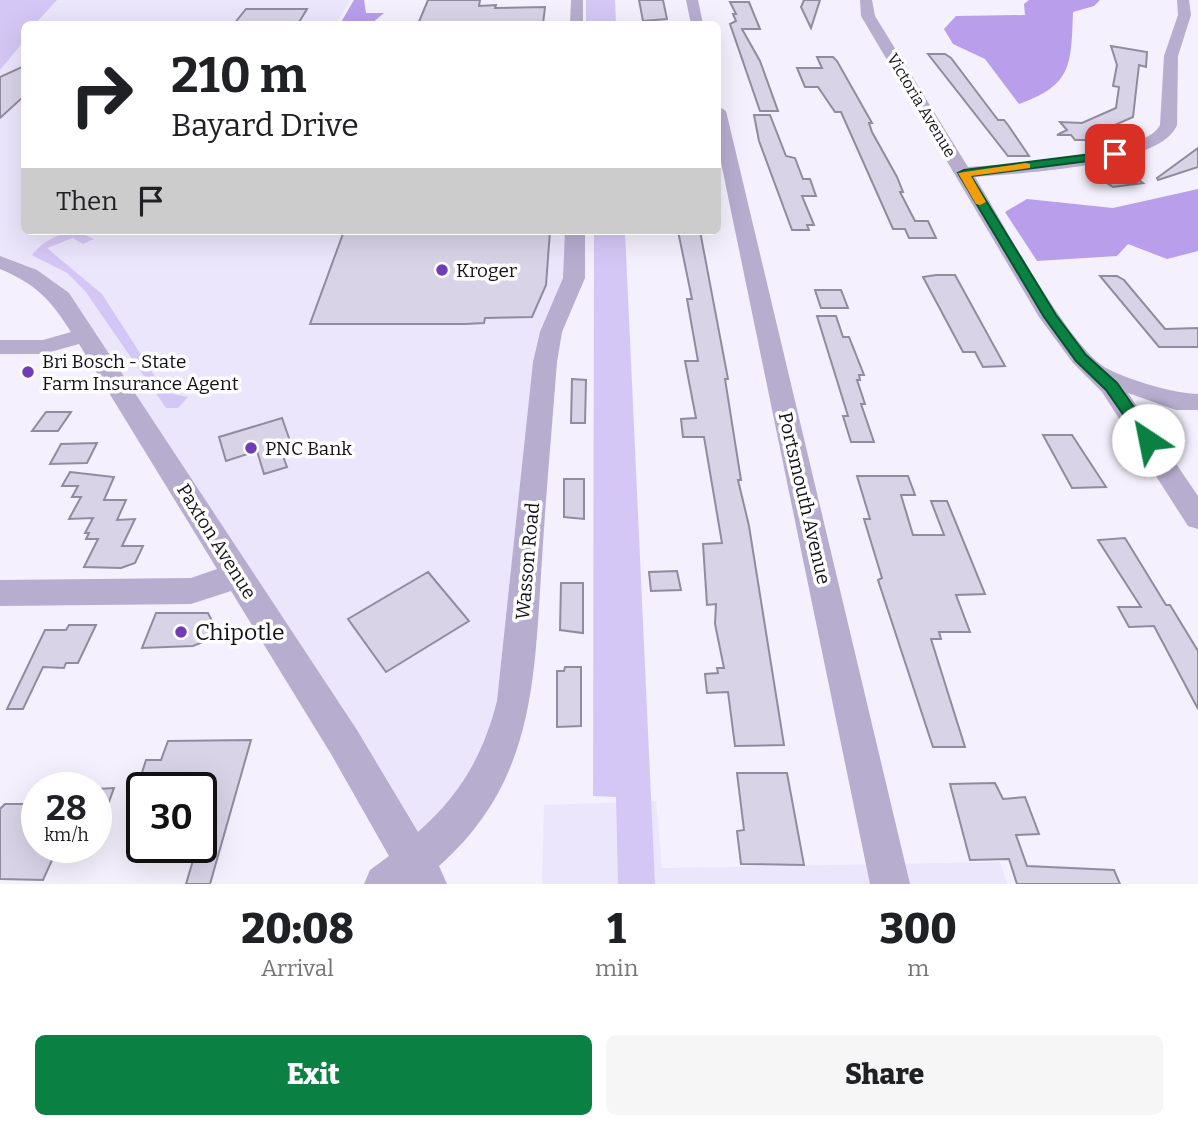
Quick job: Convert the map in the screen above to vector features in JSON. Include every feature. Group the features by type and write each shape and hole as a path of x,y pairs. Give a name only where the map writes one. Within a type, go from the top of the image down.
{"street":[{"path":"577,0 577,21"},
{"path":"692,0 696,21"},
{"name":"Victoria Avenue","path":"866,0 867,16 1050,317 1081,358 1111,386 1198,518"},
{"path":"964,173 1102,157 1136,150 1160,139 1168,125 1171,49 1185,21 1183,0"},
{"name":"Portsmouth Avenue","path":"721,124 890,884"},
{"name":"Wasson Road","path":"408,877 484,785 502,748 516,694 545,362 551,332 574,278 575,235"},
{"name":"Paxton Avenue","path":"0,262 30,274 58,295 344,742 408,877"},
{"path":"0,347 43,347 83,336"},
{"path":"1097,372 1187,402"},
{"path":"1148,440 1152,419 1163,408 1187,402"},
{"path":"0,593 191,591 218,584 237,572"}],"shaded area":[{"path":"0,0 57,0 38,21 21,21 21,45 0,70"},
{"path":"57,0 350,0 338,21 38,21"},
{"path":"354,0 364,0 366,13 384,13 375,21 342,21"},
{"path":"586,0 615,0 616,21 586,21"},
{"path":"1029,0 1100,0 1094,6 1073,12 1069,59 1059,80 1037,97 1019,104 985,59 953,44 944,29 956,16 1025,15 1024,4"},
{"path":"21,45 21,235 574,235 551,332 516,694 414,863 61,298 0,262 0,70"},
{"path":"1198,189 1198,251 1167,259 1128,244 1117,256 1037,261 1005,212 1027,199 1113,208"},
{"path":"61,235 85,235 94,239 83,244 73,238 47,248 102,294 165,392 188,397 178,408 166,408 85,291 67,273 32,255 51,239"},
{"path":"594,235 625,235 655,884 618,884 616,797 593,796"},
{"path":"656,801 662,868 1000,862 1007,884 542,884 544,805"}],"building":[{"path":"428,0 480,0 479,6 496,5 495,8 545,7 543,21 419,21"},
{"path":"639,0 663,0 667,19 643,21"},
{"path":"804,0 820,0 811,28 801,7"},
{"path":"730,2 749,2 760,29 742,29 760,61 778,111 760,111 730,24 736,21 733,14 736,14"},
{"path":"246,9 307,9 300,21 236,21"},
{"path":"1111,46 1147,52 1146,67 1139,65 1133,117 1092,135 1097,140 1075,140 1071,135 1057,135 1067,130 1060,122 1082,123 1116,108 1119,87 1113,86 1117,65"},
{"path":"928,54 945,54 951,58 998,120 1004,120 1008,125 1029,156 1008,156"},
{"path":"817,57 833,57 837,61 872,123 869,123 872,132 897,177 903,192 900,192 915,221 928,221 936,238 909,238 905,229 893,229 841,112 835,112 818,87 805,87 797,68 822,68"},
{"path":"21,67 21,99 0,118 0,77"},
{"path":"754,115 770,115 786,156 795,158 803,179 810,179 816,196 802,196 814,225 807,225 809,230 792,230 759,141"},
{"path":"1198,148 1198,167 1158,180 1157,178"},
{"path":"1126,171 1143,183 1113,187 1096,176"},
{"name":"Kroger","path":"343,235 550,235 546,285 532,317 485,318 484,323 465,324 310,324"},
{"path":"679,235 701,235 728,379 725,379 741,480 738,480 749,526 784,745 735,746 728,692 707,693 705,674 718,673 717,668 724,668 715,624 716,604 707,605 703,544 722,543 704,437 683,437 681,419 696,418 685,361 698,361 687,299 692,299"},
{"path":"955,275 1005,366 983,367 975,352 963,352 923,277"},
{"path":"1100,276 1117,276 1124,280 1165,329 1198,328 1198,347 1159,347"},
{"path":"815,290 841,290 848,308 821,308"},
{"path":"817,316 836,316 843,337 849,337 864,375 859,375 860,380 857,380 865,404 861,404 874,442 851,442 843,416 848,416"},
{"path":"572,379 586,380 585,423 571,423"},
{"path":"46,412 71,412 58,431 32,431"},
{"name":"PNC Bank","path":"282,418 290,441 279,445 287,467 264,474 257,451 226,461 219,437"},
{"path":"1043,435 1072,435 1106,487 1072,488"},
{"path":"97,443 87,463 50,464 61,444"},
{"path":"70,472 114,477 104,500 126,500 117,520 135,519 122,546 143,546 135,563 121,568 84,567 98,539 86,539 89,533 85,533 93,518 69,519 81,497 72,497 78,486 62,486"},
{"path":"857,476 908,476 915,495 901,495 913,535 944,535 931,501 947,501 985,594 956,595 970,632 939,632 941,639 931,639 965,747 933,747 878,580 882,578 864,519 870,519"},
{"path":"564,479 584,479 584,519 564,517"},
{"path":"1125,538 1198,651 1198,709 1154,626 1129,627 1118,607 1141,607 1098,540"},
{"path":"677,571 681,590 651,591 649,572"},
{"path":"428,572 469,621 386,672 348,619"},
{"path":"561,583 583,583 583,633 560,630"},
{"name":"Chipotle","path":"156,613 208,613 216,629 208,640 193,646 142,648"},
{"path":"69,625 96,625 78,663 66,663 64,668 43,667 23,709 7,709 45,630 66,630"},
{"path":"565,667 581,667 581,726 557,727 557,671 564,671"},
{"path":"251,740 217,859 217,772 142,772 146,760 161,760 168,741"},
{"path":"737,773 787,773 804,865 741,864 737,831 744,830"},
{"path":"995,783 1003,799 1025,797 1039,834 1016,835 1027,866 1114,870 1120,884 1017,884 1009,859 970,860 950,784"},
{"path":"5,804 21,804 21,863 51,863 43,880 0,879 0,809"},
{"path":"192,863 216,863 210,884 186,884"}],"slow traffic":[{"path":"980,202 964,173 1026,166"}],"place":[{"name":"Kroger","path":"442,270"},
{"name":"Bri Bosch - State Farm Insurance Agent","path":"28,372"},
{"name":"PNC Bank","path":"251,448"},
{"name":"Chipotle","path":"181,632"}],"route":[{"path":"1115,154 964,173 1050,317 1081,358 1111,386 1148,440"}]}
